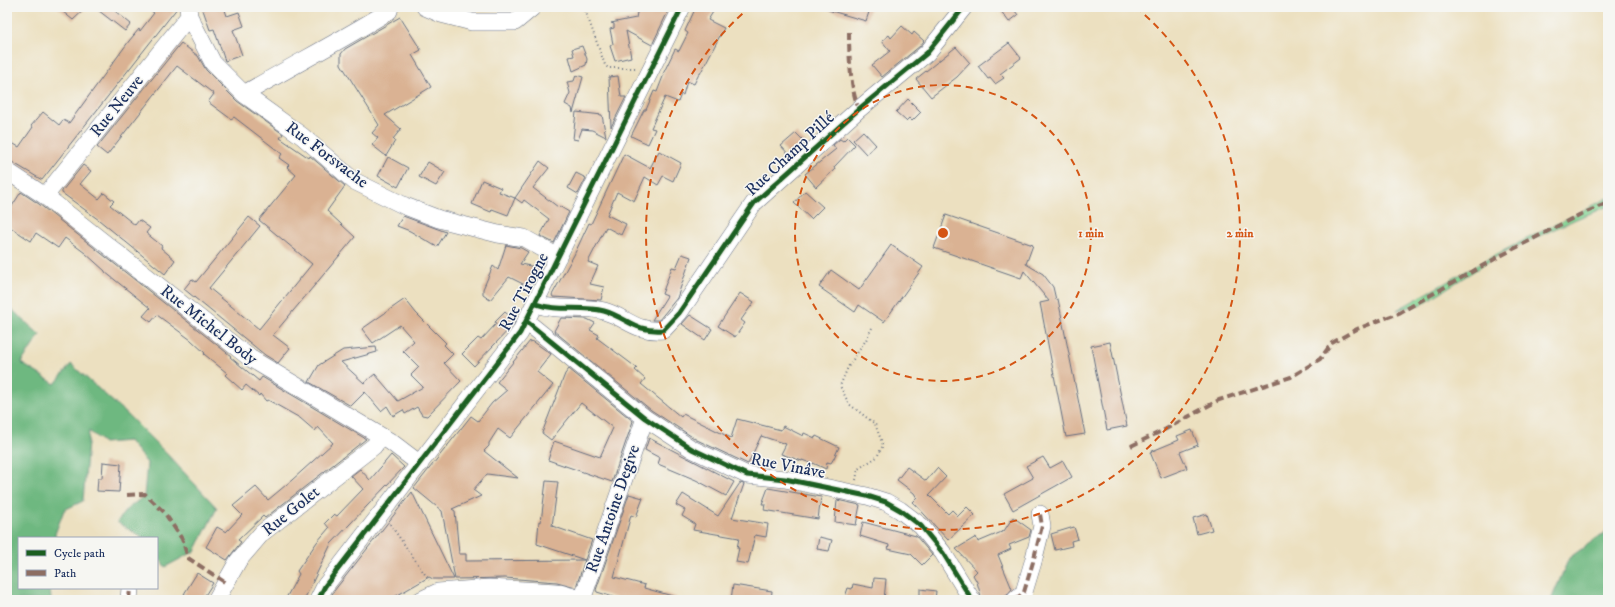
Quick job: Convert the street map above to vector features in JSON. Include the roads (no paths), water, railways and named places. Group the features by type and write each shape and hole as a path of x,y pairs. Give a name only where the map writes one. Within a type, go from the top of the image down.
{"street":[{"path":"244,94 345,38 389,11 390,7"},
{"path":"425,7 441,14 472,22 515,22 532,7"},
{"name":"Rue Tirogne","path":"318,600 325,586 420,464 527,322 682,7"},
{"name":"Rue Champ Pillé","path":"536,304 546,308 584,308 605,311 637,327 651,331 663,330 678,313 754,203 859,109 927,53 964,7"},
{"name":"Rue Forsvache","path":"188,12 213,63 244,94 302,136 354,181 406,206 439,219 498,234 524,238 558,257"},
{"name":"Rue Neuve","path":"45,196 188,12"},
{"name":"Rue Michel Body","path":"7,171 45,196 250,358 381,436 420,464"},
{"name":"Rue Vinâve","path":"527,322 645,418 692,448 748,475 785,479 854,493 886,502 900,510 921,526 943,553 972,600"},
{"name":"Rue Antoine Degive","path":"583,600 645,418"},
{"name":"Rue Golet","path":"216,600 238,561 262,533 374,446 381,436"},
{"path":"1019,596 1042,526 1040,514"},
{"path":"421,600 438,592 489,588 556,592 583,600"},
{"path":"129,600 130,589"}]}
